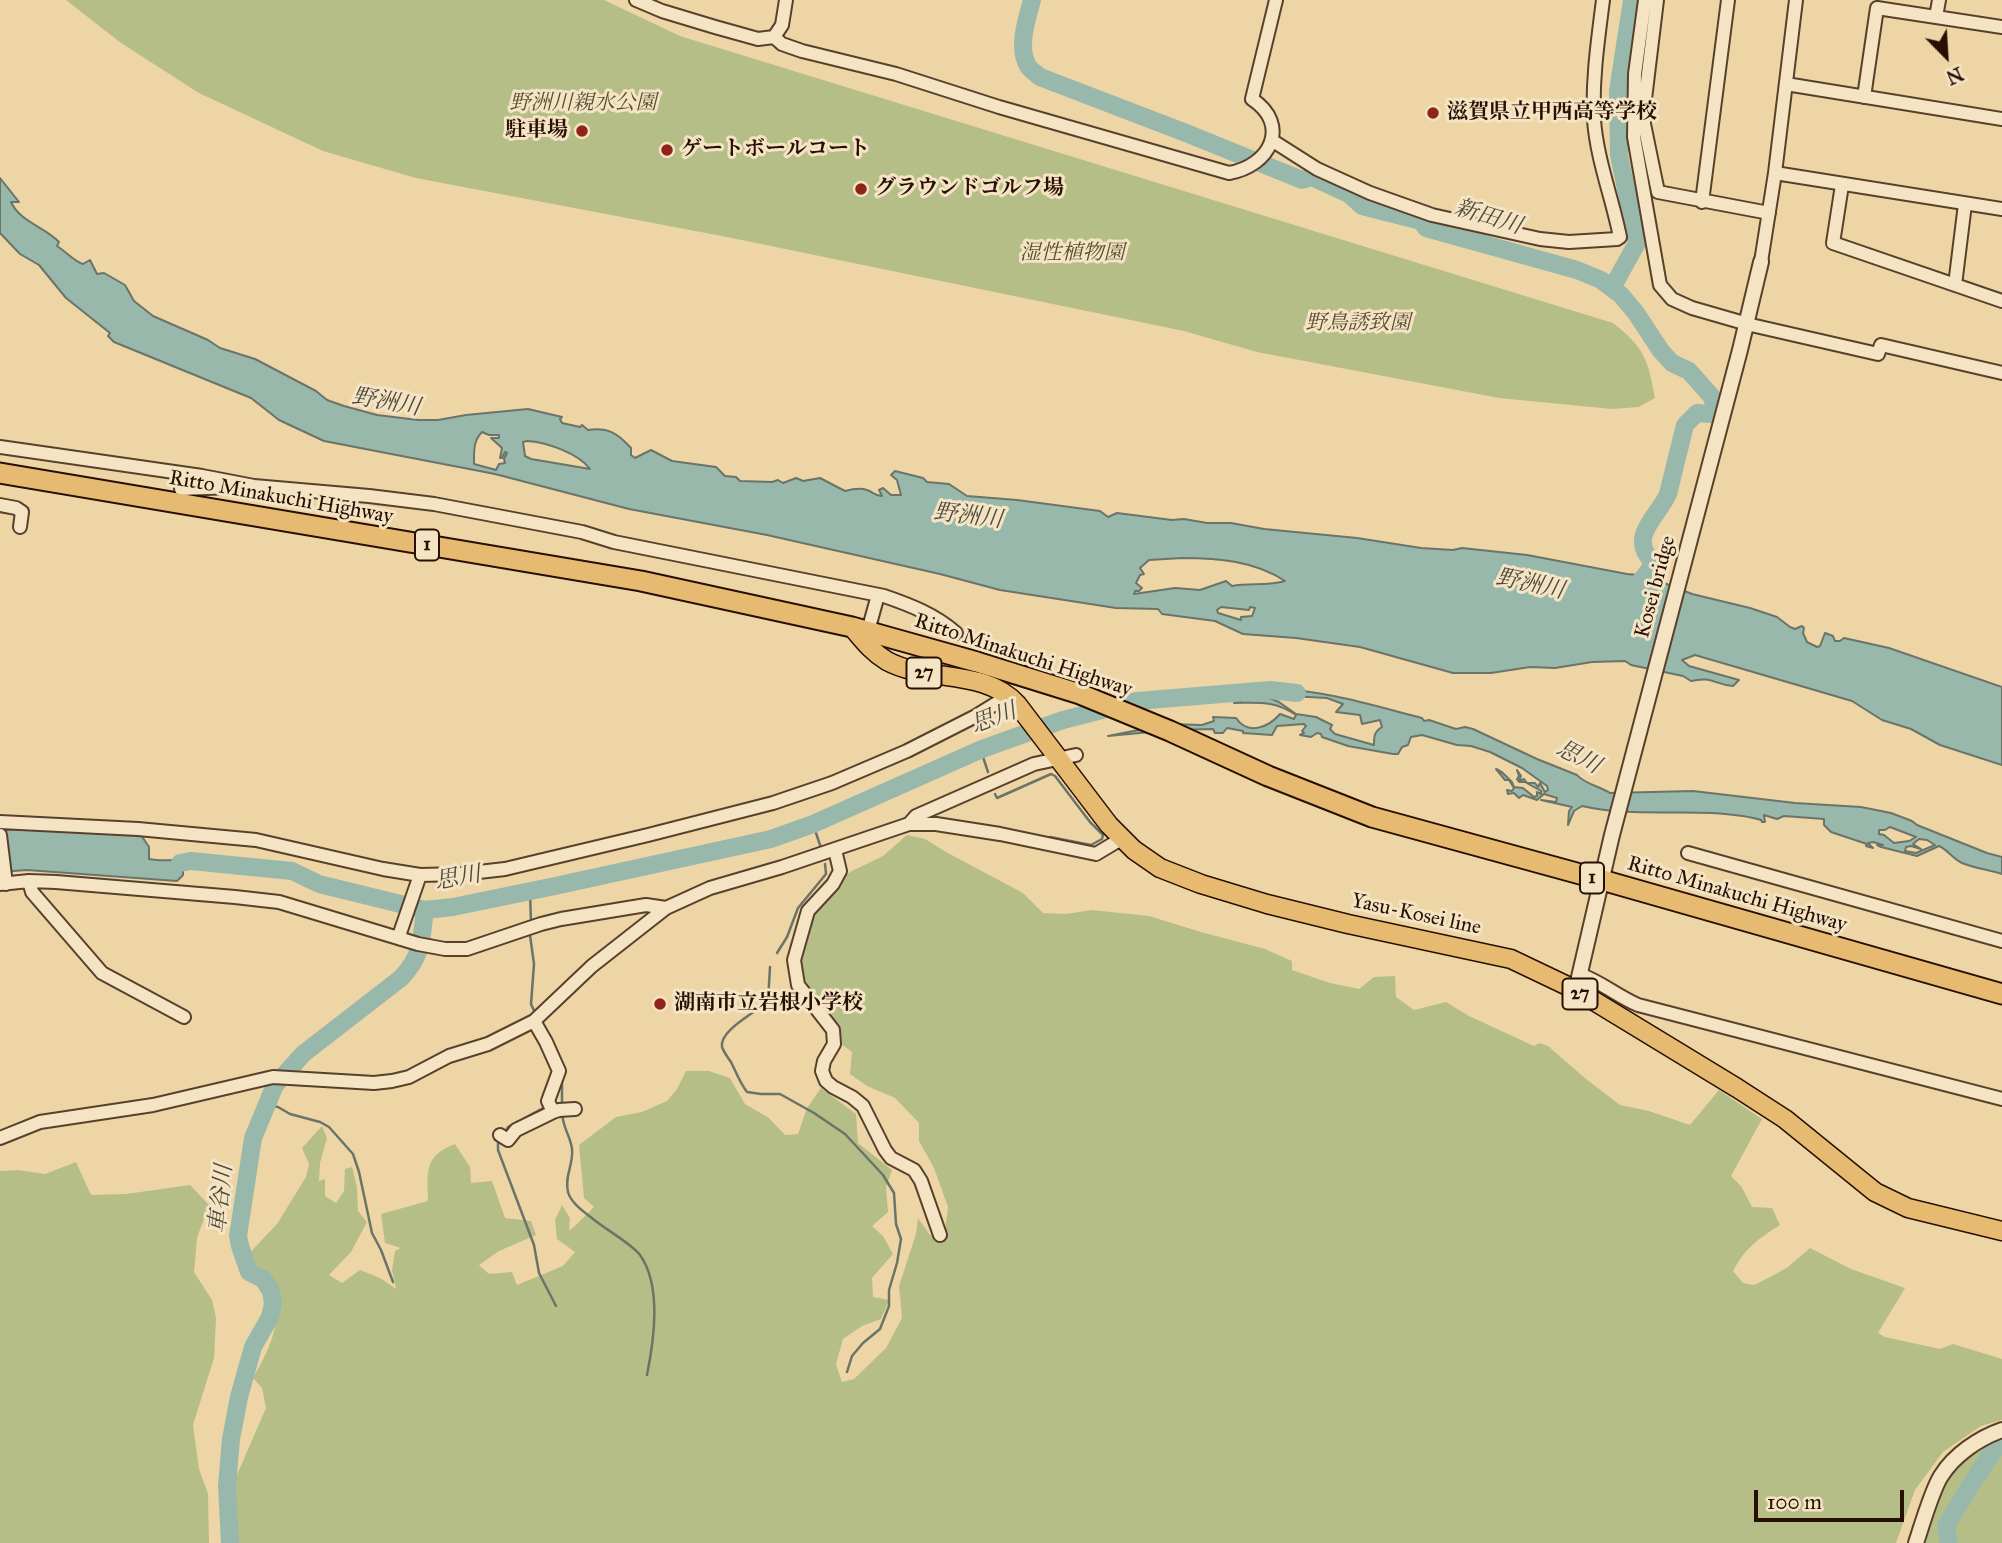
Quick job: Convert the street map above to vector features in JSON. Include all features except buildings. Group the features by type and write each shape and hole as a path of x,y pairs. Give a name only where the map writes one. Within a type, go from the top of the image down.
{"highway":[{"name":"Ritto Minakuchi Highway","path":"0,473 641,581 860,629 1080,694 1268,776 1372,817 2002,994"}],"main road":[{"name":"Yasu-Kosei line","path":"860,629 874,653 890,662 924,673 983,683 1010,697 1064,756 1121,839 1160,868 1267,904 1511,959 1577,982 1612,1013 1785,1119 1875,1192 1908,1208 2002,1231"}],"street":[{"path":"636,0 662,12 758,39 774,37 782,44 802,51 896,74 999,107 1230,173 1244,170 1261,158 1273,141 1271,121 1264,107 1252,99 1276,0"},
{"path":"774,37 782,25 786,0"},
{"path":"1273,141 1327,174 1370,194 1432,215 1540,239 1569,242 1617,239 1620,237 1618,226 1605,184 1594,120 1594,75 1603,0"},
{"path":"1644,0 1635,74 1634,137 1660,285 1672,299 1692,308 1747,323 1878,354 1881,345 2002,373"},
{"path":"1657,0 1644,124 1658,192 1769,213"},
{"path":"1702,202 1728,0"},
{"path":"1761,262 1796,0"},
{"path":"1936,17 1939,0"},
{"path":"1864,97 1877,8 2002,27"},
{"path":"1786,84 2002,119"},
{"path":"1775,173 2002,209"},
{"path":"1842,185 1833,243 2002,301"},
{"path":"1955,285 1965,204"},
{"name":"Kosei bridge","path":"1577,982 1612,835 1761,262"},
{"path":"0,447 254,486 369,496 459,509 582,532 626,544 878,595 921,609 956,633"},
{"path":"181,489 254,486"},
{"path":"0,505 22,512 20,527"},
{"path":"860,629 878,595"},
{"path":"0,822 138,829 256,840 420,876 505,869 773,803 832,783 907,751 1010,697"},
{"path":"909,824 916,816 972,791 1034,764 1064,756"},
{"path":"0,1138 40,1122 153,1105 273,1077 374,1083 409,1077 449,1056 488,1044 534,1021 592,966 666,908 710,888 909,824 936,824 1000,834 1096,854 1121,839"},
{"path":"0,835 4,882 29,881 209,894 278,902 401,936 423,945 445,949 467,949 561,919 646,905 666,908"},
{"path":"835,850 840,871 833,884 808,911 794,961 798,985 833,1030 834,1044 824,1061 822,1072 826,1081 863,1106 885,1150 891,1157 914,1170 921,1181 940,1235"},
{"path":"1688,853 2002,941"},
{"path":"401,936 420,876"},
{"path":"29,881 32,892 102,973 184,1017"},
{"path":"1577,982 1592,979 1638,1005 2002,1099"},
{"path":"1612,1013 1624,999"},
{"path":"503,1137 508,1140 516,1130 559,1109 559,1071 534,1021"},
{"path":"1916,1543 1940,1476 1974,1444 1997,1432"}],"green space":[{"name":"野洲川親水公園","path":"66,0 604,0 680,36 1613,323 1639,348 1647,364 1655,398 1639,407 1612,409 1499,398 1257,352 1184,331 727,237 416,178 323,151 199,93 121,43"},
{"path":"907,835 925,839 1023,893 1043,913 1066,914 1092,910 1149,916 1265,949 1292,961 1292,970 1330,983 1359,989 1374,977 1395,976 1396,997 1414,1010 1446,1002 1469,1016 1534,1046 1539,1043 1548,1046 1620,1105 1649,1111 1690,1125 1719,1090 1762,1119 1731,1176 1741,1186 1752,1207 1772,1208 1780,1225 1753,1245 1738,1263 1733,1271 1743,1283 1754,1285 1772,1276 1788,1267 1810,1248 1851,1269 1905,1288 1878,1333 1885,1337 1940,1349 1953,1344 2002,1359 2002,1420 1981,1426 1943,1452 1915,1490 1896,1543 235,1543 236,1477 266,1408 262,1388 253,1378 272,1338 277,1318 277,1295 241,1262 277,1224 306,1177 309,1164 302,1148 322,1126 327,1138 320,1163 319,1181 325,1179 325,1196 336,1203 344,1191 345,1169 352,1167 357,1187 358,1211 367,1222 351,1252 329,1275 342,1283 360,1270 380,1278 396,1289 392,1270 395,1251 401,1248 385,1243 381,1214 428,1201 428,1173 432,1160 455,1144 470,1167 471,1183 492,1181 505,1218 531,1221 536,1235 499,1251 479,1265 489,1274 512,1272 517,1285 563,1266 575,1252 557,1239 555,1220 562,1205 570,1218 569,1230 594,1207 584,1198 579,1145 616,1117 642,1112 667,1101 686,1071 709,1071 730,1078 745,1104 769,1118 785,1135 798,1134 807,1108 821,1088 856,1114 858,1143 892,1170 886,1187 888,1212 872,1226 883,1236 893,1254 872,1278 873,1297 889,1300 881,1319 862,1326 843,1339 836,1364 842,1382 854,1379 886,1348 902,1318 899,1286 916,1234 918,1218 930,1235 944,1239 948,1207 934,1168 919,1141 919,1123 895,1098 867,1086 850,1074 852,1052 836,1040 793,959 821,897 850,872 883,856"},
{"path":"76,1162 91,1195 126,1194 190,1185 209,1205 197,1238 194,1272 212,1300 216,1318 214,1358 193,1425 199,1469 208,1494 209,1543 0,1543 0,1171 18,1170 45,1174"},
{"path":"2002,1436 2002,1543 1921,1543 1940,1493 1953,1470 1972,1451"}],"water":[{"name":"野洲川","path":"0,178 19,202 11,202 20,215 53,237 59,242 57,246 77,261 83,264 90,260 97,274 104,273 125,285 134,301 153,316 220,348 255,359 316,391 327,400 377,415 438,420 528,409 562,417 562,423 612,433 631,448 631,455 635,458 651,450 672,461 716,467 725,476 736,477 740,481 778,480 783,483 796,478 803,481 820,478 845,491 862,489 882,496 879,490 883,488 891,495 901,495 897,480 891,475 895,471 923,478 927,482 949,484 967,496 1100,511 1108,517 1117,513 1172,520 1231,523 1421,548 1462,548 1527,555 1639,575 1647,568 1636,547 1638,546 1649,564 1647,570 1635,583 1637,587 1654,579 1692,594 1777,617 1795,629 1802,626 1807,642 1817,647 1820,646 1825,633 1833,636 1835,641 1844,638 1889,648 2002,687 2002,765 1940,745 1911,729 1882,720 1852,701 1695,655 1682,660 1689,666 1739,680 1733,686 1708,680 1691,681 1683,676 1631,665 1625,661 1592,662 1555,668 1530,667 1491,673 1453,673 1360,647 1243,634 1215,621 1162,614 1158,609 1116,608 1000,590 767,535 629,509 495,474 324,441 279,420 251,398 114,342 108,336 110,333 66,298 39,265 20,254 0,233","holes":["482,432 499,435 499,438 491,438 502,448 500,458 507,453 505,463 499,464 496,470 474,464 477,439","523,442 535,442 561,449 578,458 590,469 531,459 525,456","1196,558 1236,562 1261,569 1285,581 1232,586 1226,581 1200,590 1175,588 1134,594 1142,588 1136,583 1140,575 1144,574 1140,568 1149,560","1221,607 1249,610 1250,607 1255,608 1252,616 1241,617 1241,620 1218,613 1217,610"]},
{"path":"1291,690 1329,695 1456,729 1473,729 1577,775 1610,793 1693,791 1795,803 1861,807 1891,813 2002,857 2002,874 1962,863 1939,846 1917,856 1881,847 1877,845 1883,845 1873,842 1868,843 1873,848 1866,846 1867,844 1831,832 1824,825 1824,819 1784,816 1777,819 1764,815 1765,822 1762,822 1755,818 1731,814 1631,812 1582,806 1574,811 1568,825 1572,807 1541,800 1556,802 1557,798 1544,794 1537,800 1523,795 1519,798 1514,793 1508,794 1507,790 1512,791 1514,788 1496,769 1512,782 1514,787 1523,788 1534,797 1537,792 1541,794 1541,791 1525,782 1519,782 1517,770 1521,776 1519,781 1524,779 1538,787 1540,783 1545,792 1548,790 1547,786 1522,768 1490,752 1422,735 1411,737 1408,745 1402,747 1398,754 1348,746 1317,733 1311,737 1300,735 1304,733 1304,724 1277,726 1272,735 1243,733 1227,728 1223,733 1215,733 1213,729 1172,730 1108,736 1169,724 1202,725 1214,721 1213,717 1236,718 1241,724 1252,728 1270,723 1280,714 1294,719 1296,715 1273,705 1234,703 1243,700 1237,695 1248,698 1257,693 1279,702 1296,714 1316,717 1332,725 1330,729 1335,734 1374,745 1375,735 1382,727 1380,720 1362,724 1360,715 1336,712 1343,704 1327,698 1273,692","holes":["1890,827 1916,837 1894,843 1879,834 1879,830","1919,839 1935,845 1916,853 1905,851 1906,847 1911,846 1921,849 1913,844"]},
{"path":"18,829 141,835 149,847 149,859 202,861 183,867 183,875 177,881 27,870 0,872 0,831"}],"waterway":[{"name":"新田川","path":"1032,0 1023,50 1028,66 1040,77 1302,180 1312,177 1349,194 1362,206 1421,221 1426,228 1577,270 1601,280 1621,295 1661,351 1672,363 1689,371 1712,397 1714,404 1710,414 1697,413 1685,425 1668,494 1644,536 1646,553 1653,562 1646,575 1627,597 1629,604"},
{"path":"1612,288 1637,243 1619,155 1618,91 1632,0"},
{"name":"思川","path":"180,863 191,861 292,871 319,884 425,910 453,907 771,839 813,824 982,749 1063,720 1137,701 1270,690 1297,693"},
{"path":"982,749 988,772"},
{"path":"995,794 997,798 1051,774 1103,835 1102,839 1091,845 1050,837"},
{"path":"813,824 822,851"},
{"path":"777,953 787,937 798,908 826,874 825,864"},
{"path":"530,892 531,922"},
{"name":"車谷川","path":"230,1543 227,1486 231,1439 253,1347 270,1317 273,1304 271,1291 263,1279 249,1272 238,1236 253,1138 275,1085 303,1054 408,970 420,946 425,910"},
{"path":"530,935 534,964 531,1004 535,1013"},
{"path":"770,967 768,1001 732,1028 723,1041 722,1047 740,1081 747,1092 780,1094 845,1134 883,1175 894,1193 896,1224 901,1239 889,1290 889,1306 880,1329 852,1356 847,1372"},
{"path":"562,1078 562,1107"},
{"path":"269,1100 272,1106 329,1127 353,1154 372,1233 393,1282"},
{"path":"504,1134 508,1127 545,1107"},
{"path":"562,1113 572,1149 567,1181 570,1196 582,1210 636,1251 647,1268 654,1297 652,1346 647,1375"},
{"path":"500,1139 498,1150 534,1245 539,1273 556,1306"},
{"path":"1949,1543 1946,1526 2002,1439"}],"place":[{"name":"滋賀県立甲西高等学校","path":"1433,113"},
{"name":"駐車場","path":"582,131"},
{"name":"ゲートボールコート","path":"667,150"},
{"name":"グラウンドゴルフ場","path":"861,189"},
{"name":"湖南市立岩根小学校","path":"660,1004"}],"park label":[{"name":"湿性植物園","path":"1072,254"},
{"name":"野鳥誘致園","path":"1358,324"}]}
